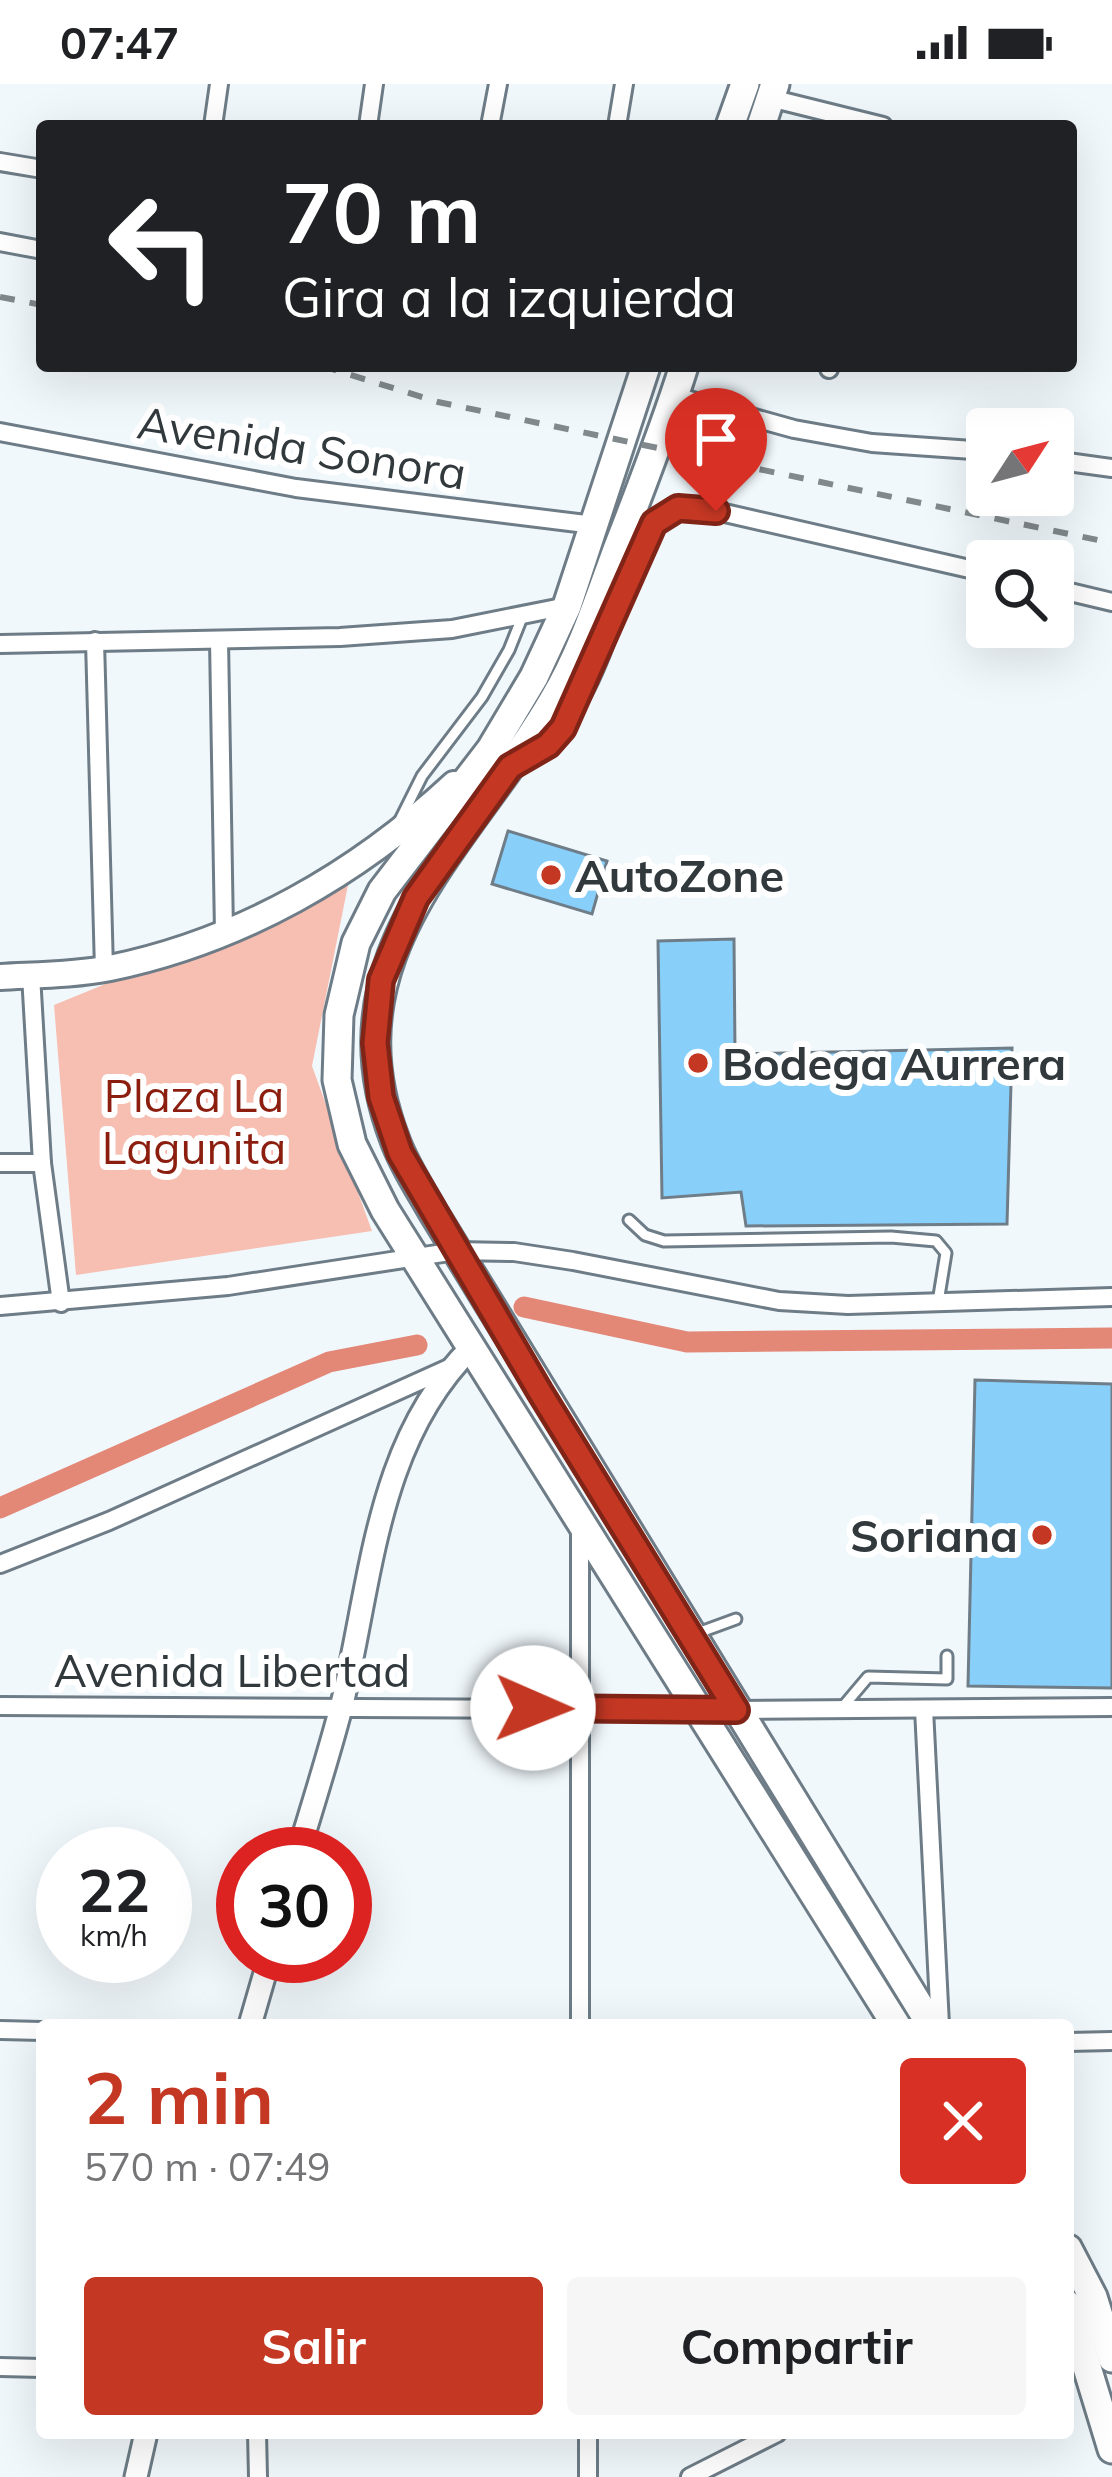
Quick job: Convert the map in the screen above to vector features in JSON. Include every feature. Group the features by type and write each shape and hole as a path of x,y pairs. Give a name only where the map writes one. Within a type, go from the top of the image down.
{"main road":[{"path":"735,120 763,89"},
{"path":"761,120 763,89"},
{"path":"644,372 567,606 500,758 394,943 376,1004 377,1072 400,1153 459,1257 927,2019"},
{"path":"682,372 573,664 500,758 399,867 368,913 345,980 337,1079 352,1144 463,1350 580,1519 892,2019"},
{"path":"0,977 104,969 224,932 312,891 500,758"},
{"path":"1074,2267 1112,2358"},
{"path":"1085,2300 1112,2449"}],"street":[{"path":"214,120 219,84"},
{"path":"369,120 374,84"},
{"path":"491,120 498,84"},
{"path":"618,120 624,84"},
{"path":"763,89 864,120"},
{"path":"0,162 36,168"},
{"path":"0,242 36,249"},
{"path":"675,396 794,429 872,443 966,450"},
{"name":"Avenida Sonora","path":"0,432 296,488 594,525"},
{"path":"1074,463 1112,468"},
{"path":"500,758 548,745 563,728 590,675 645,537 654,523 678,508 716,511 966,568"},
{"path":"1074,593 1112,602"},
{"path":"0,644 218,640 452,628 567,606"},
{"path":"218,640 224,932"},
{"path":"95,641 104,969"},
{"path":"31,975 42,1163 62,1303"},
{"path":"0,1162 42,1163"},
{"path":"0,1306 419,1267 459,1257 514,1252 779,1301 848,1305 1112,1297"},
{"path":"0,1564 109,1521 463,1350"},
{"path":"306,1827 341,1705 399,1457 424,1405 463,1350"},
{"path":"580,1519 580,2019"},
{"name":"Avenida Libertad","path":"0,1706 1112,1708"},
{"path":"924,1709 940,2019"},
{"path":"252,2019 262,1983"},
{"path":"0,2030 36,2031"},
{"path":"1074,2042 1112,2041"},
{"path":"0,2367 36,2368"},
{"path":"136,2477 145,2439"},
{"path":"257,2439 258,2477"},
{"path":"588,2439 588,2477"},
{"path":"690,2477 765,2439"}],"lane":[{"path":"391,839 422,776 482,697 523,615"},
{"path":"629,1220 645,1235 664,1241 927,1238 946,1253 938,1302"},
{"path":"690,1635 736,1619"},
{"path":"841,1709 868,1677 947,1679 947,1656"}],"green space":[{"name":"Plaza La Lagunita","path":"348,885 312,1066 372,1231 76,1275 54,1005"}],"building":[{"path":"508,831 607,861 592,914 492,884"},
{"path":"734,939 735,1054 1012,1048 1007,1224 746,1226 741,1192 662,1198 658,941"},
{"name":"Soriana","path":"975,1380 1112,1384 1112,1688 968,1686"}],"waterway":[{"path":"524,1307 687,1342 1112,1338"},
{"path":"0,1508 329,1362 417,1345"}],"railway":[{"path":"0,297 36,304"},
{"path":"341,372 438,402 1112,543"}],"place":[{"name":"AutoZone","path":"551,875"},
{"name":"Bodega Aurrera","path":"698,1063"},
{"name":"Soriana","path":"1042,1535"}],"route":[{"path":"533,1708 736,1710 400,1153 377,1072 376,1004 394,943 432,874 510,767 548,745 574,710 654,523 678,508 716,511"}]}
